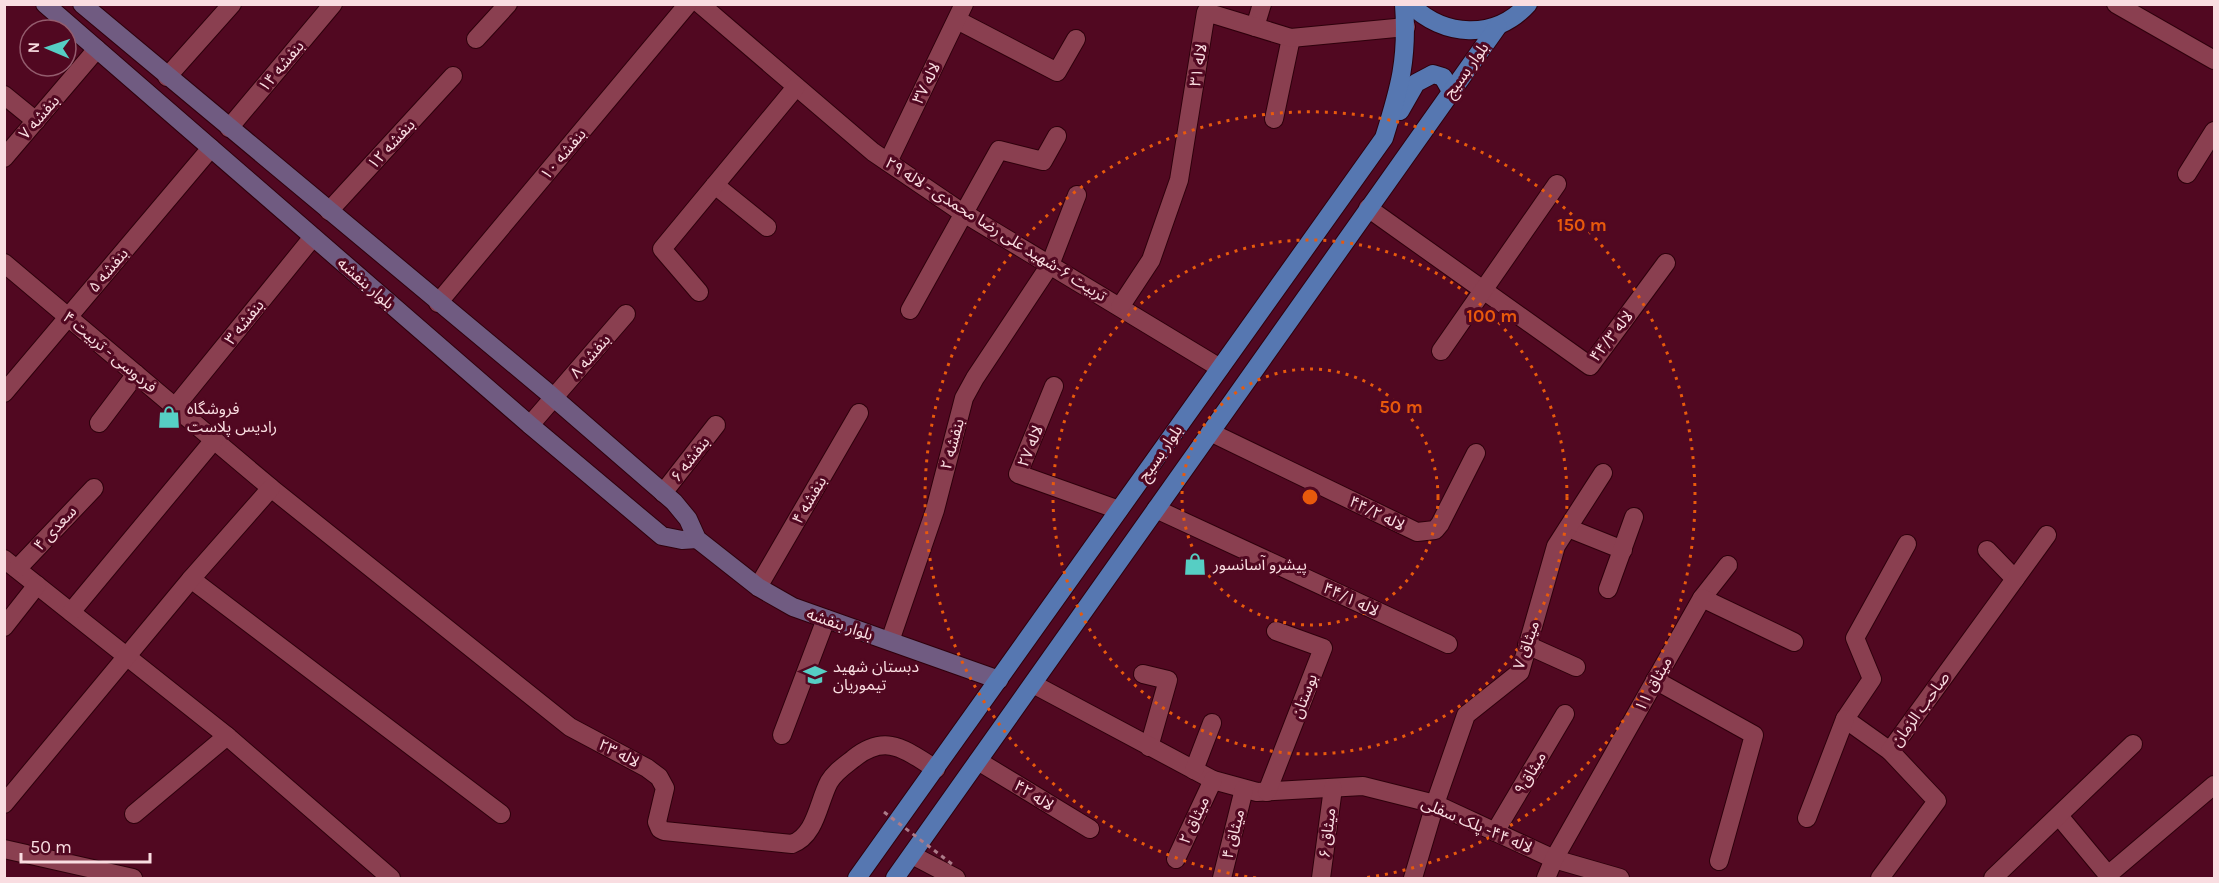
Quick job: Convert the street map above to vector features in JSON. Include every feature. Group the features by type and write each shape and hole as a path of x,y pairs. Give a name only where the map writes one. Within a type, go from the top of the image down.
{"main road":[{"name":"بلوار بنفشه","path":"45,4 530,425 662,536 682,540 697,539"},
{"name":"بلوار بنفشه","path":"82,4 554,398 674,502 688,519 697,539 758,587 793,608 999,680"},
{"name":"بلوار بسیج","path":"857,879 1384,138 1400,90 1406,54 1404,4"},
{"path":"1410,4 1422,17 1446,28 1472,31 1498,26 1520,13 1527,4"},
{"name":"بلوار بسیج","path":"895,879 1498,26"},
{"path":"1384,138 1416,83 1433,74 1443,78 1451,91"}],"street":[{"path":"167,77 232,4"},
{"name":"بنفشه ۱۴","path":"229,128 333,4"},
{"path":"476,39 508,4"},
{"name":"بنفشه ۱۰","path":"438,303 688,4"},
{"name":"تربیت ۶-شهید علی رضا محمدی - لاله ۲۹","path":"700,4 888,162 964,213 1220,368"},
{"path":"1255,27 1262,4"},
{"path":"2116,4 2214,60"},
{"path":"961,12 1057,72 1076,39"},
{"name":"لاله ۳۷","path":"888,162 961,12"},
{"name":"لاله ۳۱","path":"1120,307 1151,260 1179,180 1206,12 1292,38 1406,27"},
{"path":"1274,119 1292,38"},
{"name":"بنفشه ۷","path":"4,158 97,49"},
{"name":"بنفشه ۱۲","path":"329,212 453,76"},
{"path":"699,292 662,249 796,87"},
{"path":"4,95 36,121"},
{"path":"2187,174 2214,131"},
{"path":"910,310 999,150 1043,161 1057,136"},
{"name":"بنفشه ۵","path":"4,393 211,148"},
{"path":"1441,351 1557,184"},
{"path":"715,185 767,227"},
{"name":"بنفشه ۲","path":"890,641 935,510 964,398 1050,265 1077,195"},
{"name":"لاله ۴۴/۳","path":"1368,208 1590,366 1666,263"},
{"name":"بنفشه ۳","path":"175,407 313,237"},
{"name":"فردوسی - تربیت ۴","path":"4,263 271,488"},
{"name":"بنفشه ۸","path":"530,425 626,314"},
{"path":"99,423 136,374"},
{"name":"لاله ۲۷","path":"1054,386 1018,474 1119,510"},
{"name":"بنفشه ۴","path":"758,587 860,413"},
{"name":"بنفشه ۶","path":"663,493 716,425"},
{"name":"لاله ۴۴/۲","path":"1210,432 1417,532 1435,530 1440,524 1476,453"},
{"path":"70,612 214,440"},
{"name":"میثاق ۷","path":"1413,879 1435,804 1466,715 1520,672 1556,546 1604,473"},
{"name":"سعدی ۴","path":"11,564 94,488"},
{"path":"4,804 191,579 271,488"},
{"name":"لاله ۲۳","path":"271,488 570,727 647,768 659,777 665,788 657,822 660,829 664,831 792,844 801,841 807,834 830,782 838,771 866,748 897,745 936,769"},
{"name":"لاله ۴۴/۱","path":"1156,509 1448,644"},
{"path":"1608,589 1634,517"},
{"path":"1568,528 1623,550"},
{"name":"صاحب الزمان","path":"1880,879 1936,801 1890,751 2047,535"},
{"path":"1807,818 1845,719 1872,679 1855,638 1907,544"},
{"path":"1987,550 2015,579"},
{"path":"11,564 227,736 391,879"},
{"name":"میثاق ۱۱","path":"1546,879 1554,859 1702,598 1728,565"},
{"path":"191,579 501,814"},
{"path":"4,627 37,585"},
{"path":"1702,598 1794,642"},
{"path":"782,735 826,619"},
{"name":"بوستان","path":"1267,792 1323,648 1276,631"},
{"path":"1527,645 1576,667"},
{"path":"1143,674 1168,680 1149,747"},
{"path":"1656,680 1754,735 1719,861"},
{"name":"لاله ۴۴- پلک سفلی","path":"1033,684 1213,780 1257,792 1372,787 1435,804 1554,859 1620,879"},
{"name":"میثاق۹","path":"1495,832 1565,714"},
{"path":"1845,719 1890,751"},
{"path":"1194,770 1212,723"},
{"path":"134,814 227,736"},
{"path":"1993,879 2133,744"},
{"name":"لاله ۴۲","path":"978,761 1090,829"},
{"name":"میثاق ۲","path":"1176,859 1213,780"},
{"path":"2059,816 2108,875 2214,785"},
{"name":"میثاق ۶","path":"1322,879 1333,788"},
{"name":"میثاق ۴","path":"1222,879 1244,789"},
{"path":"4,849 133,879"},
{"path":"912,855 954,872"}],"path":[{"path":"884,812 954,872"}],"place":[{"name":"فروشگاه رادیس پلاست","path":"169,417"},
{"name":"پیشرو آسانسور","path":"1195,564"},
{"name":"دبستان شهید تیموریان","path":"815,675"}]}
